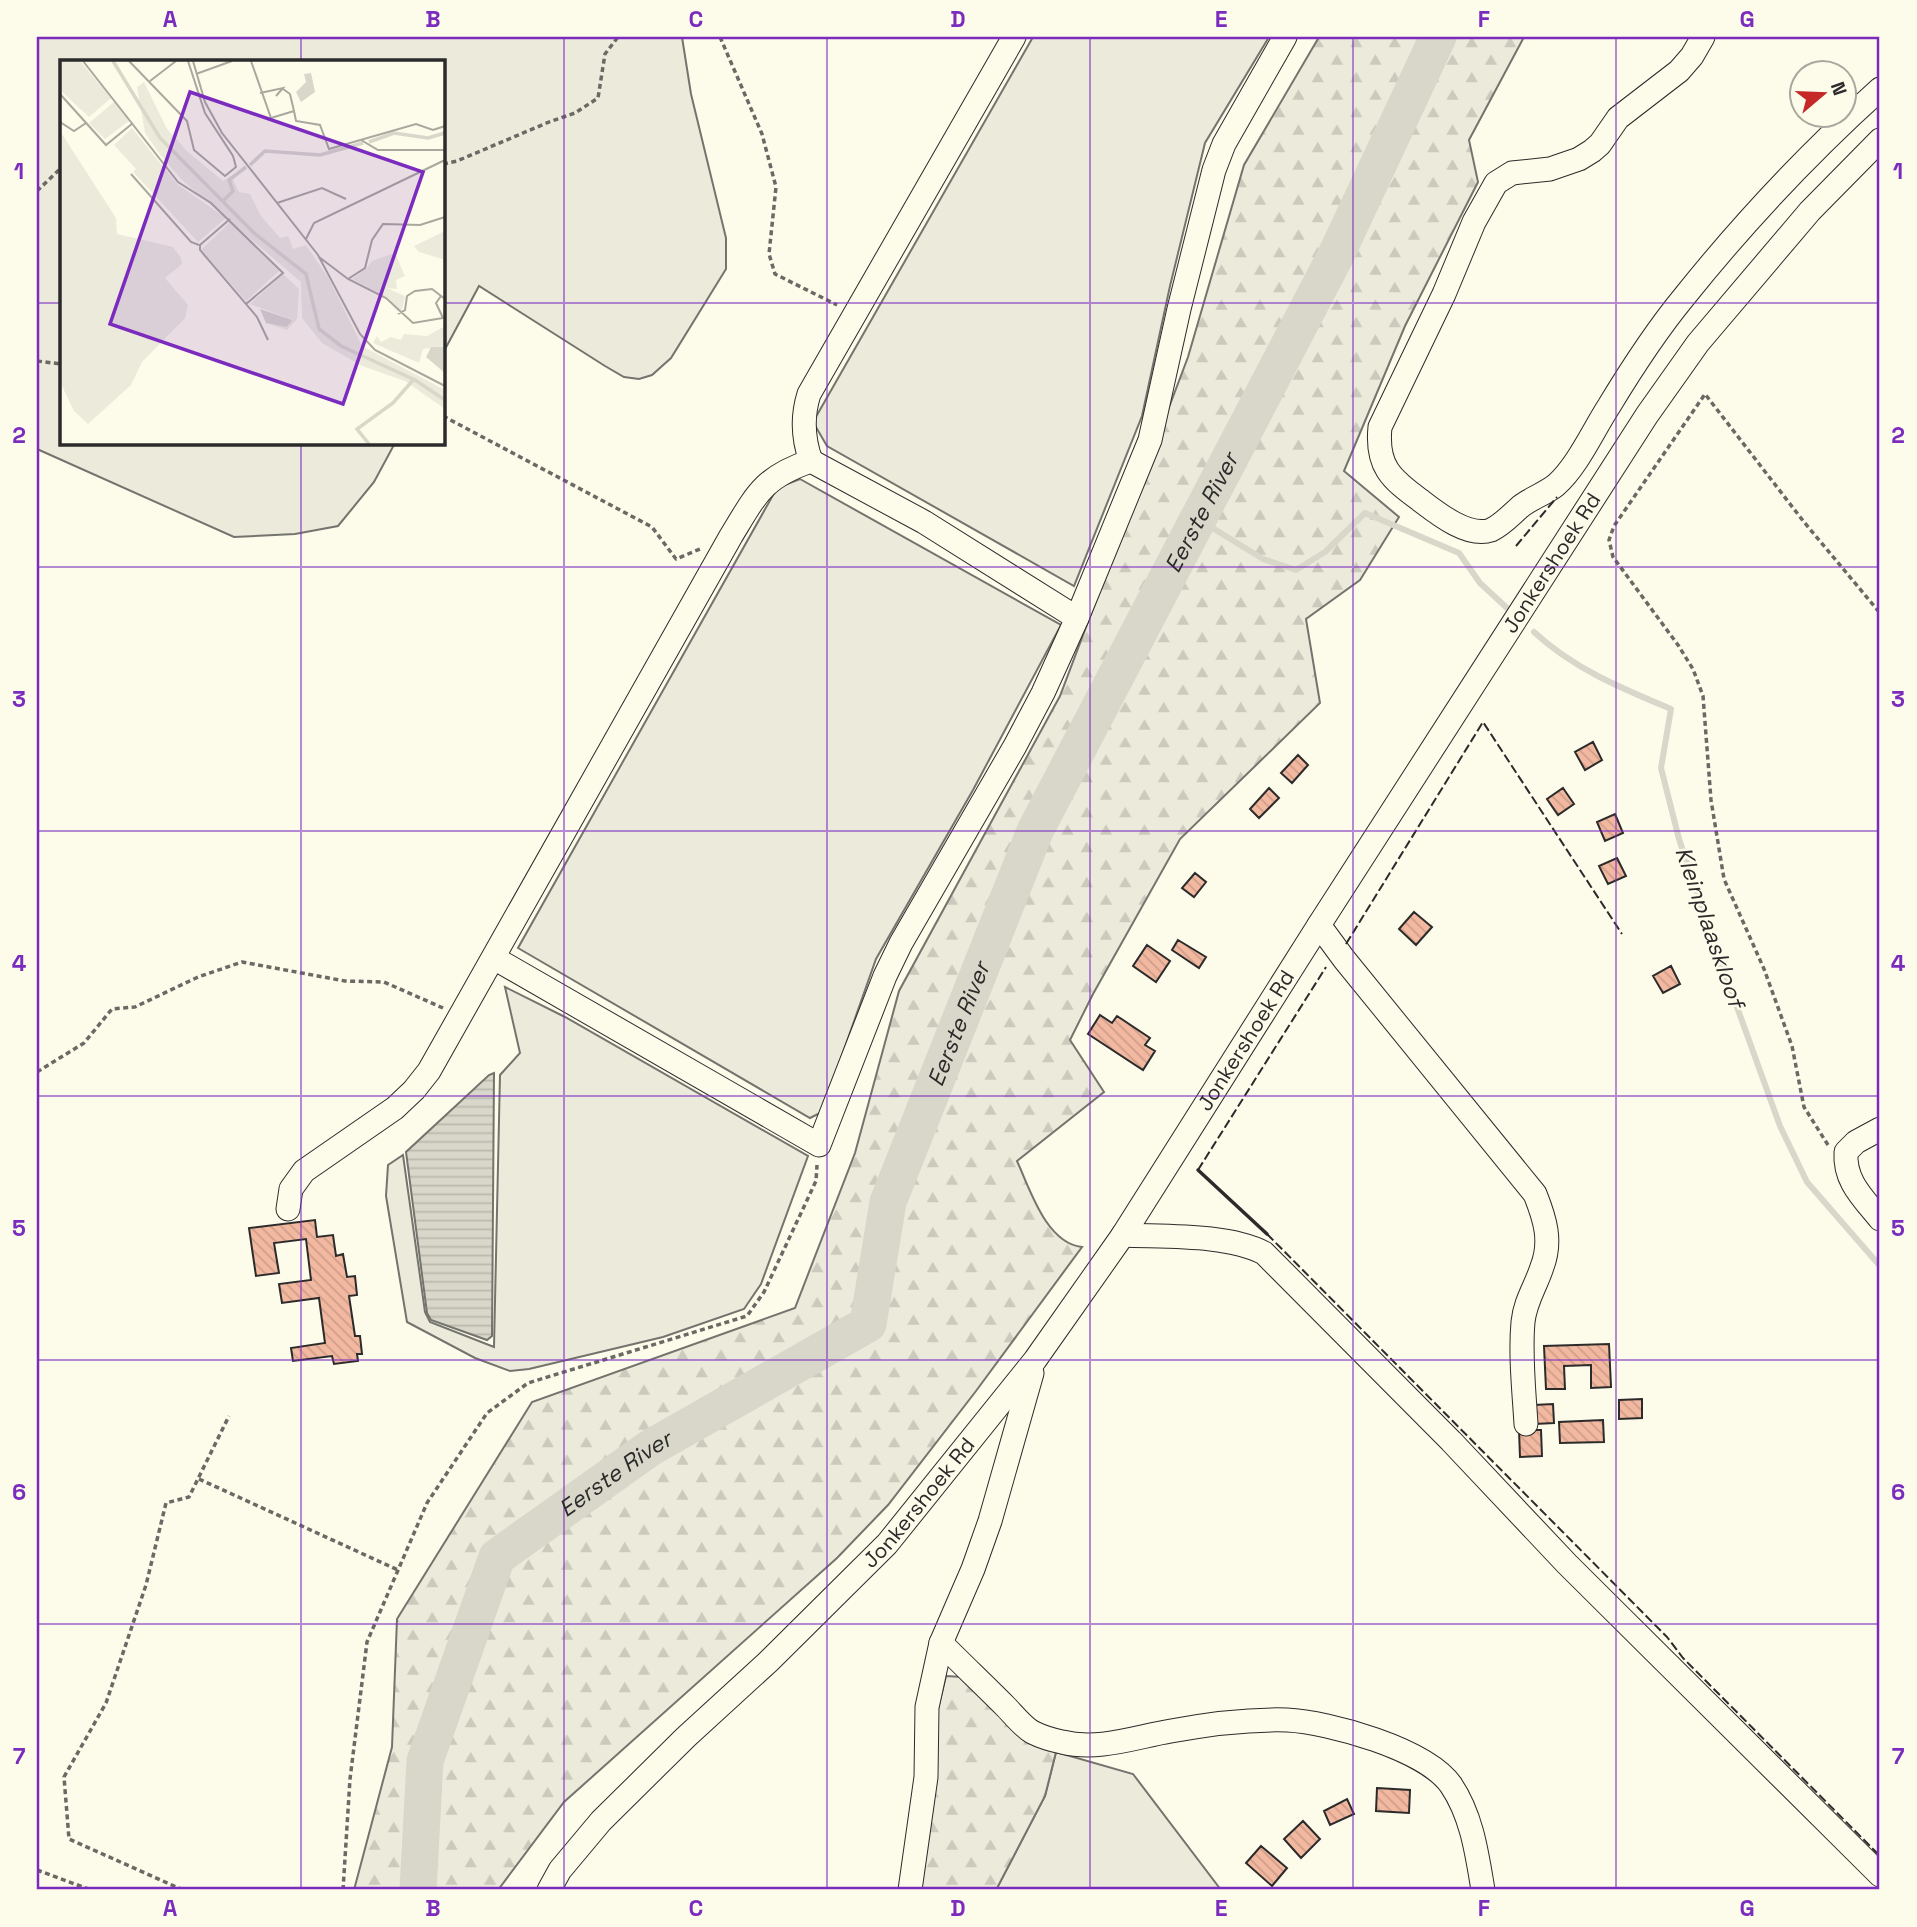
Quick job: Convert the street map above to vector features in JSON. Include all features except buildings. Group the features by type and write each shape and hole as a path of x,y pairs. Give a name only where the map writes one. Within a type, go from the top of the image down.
{"street":[{"path":"1014,37 810,394 804,411 807,449 811,461 924,522 1077,618"},
{"path":"494,958 820,1145 891,965 1015,746 1077,618 1150,440 1214,170 1224,144 1285,37"},
{"path":"1703,37 1679,71 1618,118 1600,144 1579,159 1550,169 1512,173 1505,177 1496,183 1474,222 1444,294 1380,427 1378,445 1383,463 1398,484 1426,505 1468,530 1493,529 1559,482 1580,453 1636,360 1705,271 1797,167 1880,89"},
{"name":"Jonkershoek Rd","path":"549,1890 561,1870 601,1821 887,1544 1035,1360 1123,1235 1654,404 1698,343 1810,211 1880,140"},
{"path":"288,1209 291,1189 304,1171 395,1108 414,1090 461,1016 731,536 765,484 788,469 811,461"},
{"path":"1319,925 1535,1194 1545,1219 1548,1246 1542,1267 1527,1299 1523,1322 1526,1424"},
{"path":"1880,1129 1856,1142 1846,1152 1846,1173 1880,1219"},
{"path":"1123,1235 1225,1241 1250,1245 1264,1253 1451,1441 1585,1583 1880,1875"},
{"path":"910,1890 926,1777 926,1707 941,1643 973,1569 990,1521 1035,1360"},
{"path":"941,1643 1030,1731 1060,1742 1082,1745 1123,1742 1171,1730 1258,1720 1289,1720 1394,1746 1431,1765 1450,1784 1463,1808 1476,1847 1483,1890"}],"path":[{"path":"444,164 457,161 575,113 598,98 605,54 618,37"},
{"path":"720,37 762,134 776,187 769,254 775,274 830,300 854,316"},
{"path":"37,191 60,169"},
{"path":"37,360 60,364"},
{"path":"1846,1152 1829,1147 1804,1107 1792,1046 1764,969 1724,879 1712,800 1703,696 1693,669 1613,557 1609,540 1614,526 1705,394 1804,522 1880,613"},
{"path":"444,417 652,527 676,559 731,536"},
{"path":"37,1072 84,1042 112,1009 135,1007 198,977 242,962 345,981 384,982 461,1016"},
{"path":"343,1890 350,1779 367,1642 427,1503 487,1413 528,1384 747,1316 764,1292 816,1181 820,1145"},
{"path":"183,1890 69,1839 64,1777 106,1703 146,1585 166,1503 189,1497 229,1416"},
{"path":"198,1479 398,1570"},
{"path":"37,1870 91,1890"}],"green space":[{"path":"37,37 682,37 691,94 726,238 726,269 671,358 652,375 639,379 624,377 605,366 479,286 444,351 444,60 60,60 60,444 394,444 374,482 338,526 295,534 234,537 37,449"},
{"path":"1033,37 1269,37 1205,143 1142,416 1074,586 827,446 813,422"},
{"path":"1319,37 1524,37 1469,140 1478,182 1405,326 1344,471 1399,517 1360,580 1306,619 1320,703 1180,839 1070,1040 1104,1092 1017,1161 1049,1225 1058,1236 1082,1247 888,1505 837,1558 564,1802 498,1890 354,1890 392,1747 397,1619 532,1402 795,1308 855,1153 899,991 1060,696 1188,357 1244,165"},
{"path":"800,479 1061,625 973,790 876,959 822,1112 810,1118 518,948 777,488"},
{"path":"505,987 565,1017 808,1156 761,1284 744,1309 663,1337 529,1369 510,1371 475,1358 407,1322 386,1196 388,1165 403,1155 425,1312 430,1322 494,1347 500,1075 520,1053"},
{"path":"946,1676 962,1677 1056,1752 1045,1796 996,1890 920,1890 937,1713"},
{"path":"1056,1752 1133,1774 1221,1890 996,1890 1045,1796"}],"shaded area":[{"path":"494,1073 492,1336 487,1340 431,1320 427,1313 406,1152"}],"waterway":[{"name":"Eerste River","path":"418,1890 425,1761 497,1557 650,1448 868,1324 888,1202 1035,831 1335,257 1438,37"},
{"name":"Kleinplaaskloof","path":"1198,519 1263,559 1296,570 1325,552 1365,513 1459,553 1480,583 1507,608"},
{"name":"Kleinplaaskloof","path":"1534,632 1582,667 1671,709 1661,768 1679,839 1780,1126 1807,1182 1880,1266"}],"fence":[{"path":"1516,546 1557,497"},
{"path":"1346,944 1483,722 1622,934"},
{"path":"1198,1170 1326,967"},
{"path":"1267,1234 1880,1856"}],"wall":[{"path":"1198,1170 1267,1234"}]}
